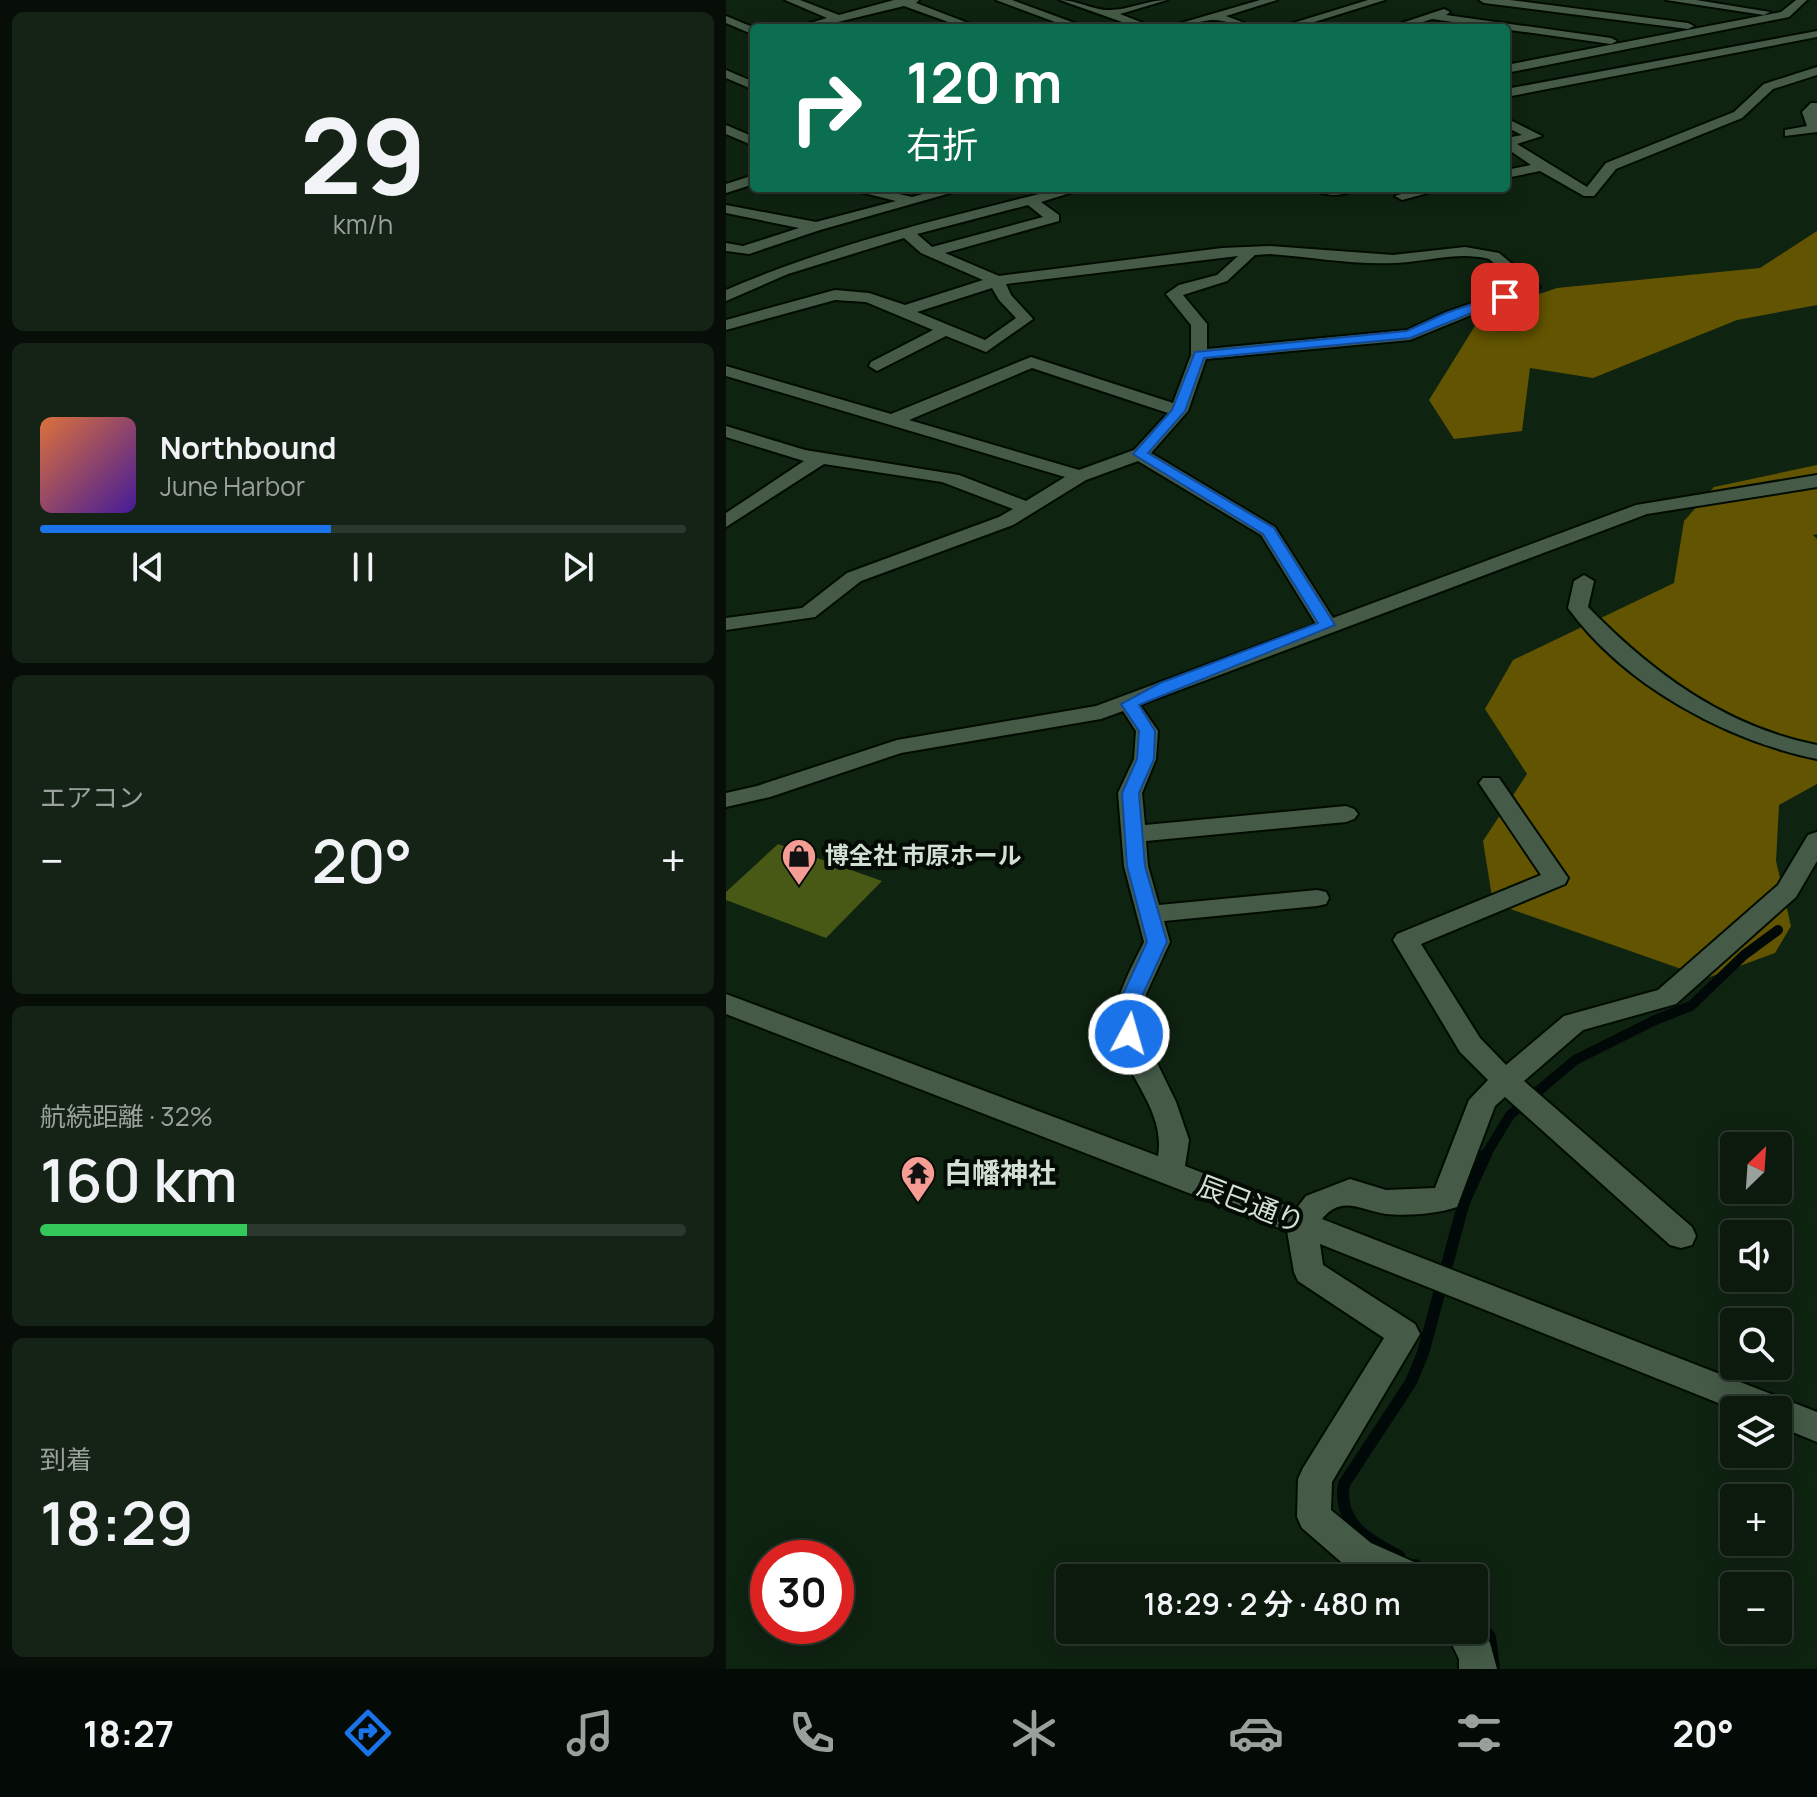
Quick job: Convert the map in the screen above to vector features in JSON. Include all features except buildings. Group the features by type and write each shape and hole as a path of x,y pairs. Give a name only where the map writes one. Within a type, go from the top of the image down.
{"street":[{"path":"790,0 851,24"},
{"path":"1001,0 1070,24"},
{"path":"1065,0 1138,24"},
{"path":"1109,14 1162,0"},
{"path":"1185,24 1272,0"},
{"path":"1297,24 1380,0"},
{"path":"1484,0 1710,29"},
{"path":"1671,0 1785,15"},
{"path":"1510,68 1785,15 1802,0"},
{"path":"816,24 905,1 965,24"},
{"path":"1406,24 1462,6"},
{"path":"1214,16 1239,24"},
{"path":"1431,16 1488,24"},
{"path":"726,19 750,30"},
{"path":"1510,27 1630,44"},
{"path":"1510,92 1817,34"},
{"path":"1510,54 1554,60"},
{"path":"727,76 750,71"},
{"path":"1510,145 1561,180 1589,193 1601,174 1611,166 1738,115 1747,110 1759,93 1782,81 1817,71"},
{"path":"727,76 750,85"},
{"path":"1790,133 1814,129 1808,112 1816,105"},
{"path":"1510,124 1535,136 1510,141"},
{"path":"726,129 750,140"},
{"path":"1510,173 1544,166"},
{"path":"726,189 750,180"},
{"path":"872,192 914,200"},
{"path":"726,247 744,251 815,227 945,192"},
{"path":"726,296 783,271 906,232 1064,192"},
{"path":"1402,196 1420,192"},
{"path":"931,252 1054,218 1031,201"},
{"path":"726,209 815,227"},
{"path":"726,325 835,295 869,298 986,347 1025,319 1004,297 997,281 931,252 906,232"},
{"path":"726,624 808,613 854,577 1006,521 1080,476 1140,454 1179,411 1199,355 1199,324 1174,294 1180,288 1196,287 1221,279 1251,251"},
{"path":"898,310 917,309 997,281 1251,251 1393,259 1465,251 1483,253 1494,256 1532,287 1450,316 1410,335 1199,355"},
{"path":"877,366 945,330"},
{"path":"893,420 1031,362 1179,411"},
{"path":"726,371 1080,476"},
{"path":"726,431 754,444 818,460 946,477 1028,508"},
{"path":"1140,454 1268,531 1327,625"},
{"path":"726,521 818,460"},
{"path":"726,800 762,792 897,747 1101,712 1129,704 1166,686 1643,509 1817,481"},
{"path":"1584,581 1578,608 1635,663 1719,720 1760,739 1817,752"},
{"path":"1129,704 1147,731 1145,759 1130,793 1136,866 1157,942 1133,994 1129,1034 1162,1102 1175,1140 1169,1172"},
{"path":"1491,783 1556,878 1406,940 1470,1045 1505,1081 1681,1236"},
{"path":"1134,834 1346,814"},
{"path":"1379,1564 1359,1555 1314,1517 1315,1479 1404,1334 1309,1272 1301,1224 1317,1204 1350,1191 1386,1202 1446,1199 1483,1100 1574,1023 1667,997 1787,891 1817,840"},
{"path":"1149,914 1317,898"},
{"name":"辰巳通り","path":"726,1004 1169,1172 1738,1396"},
{"name":"辰巳通り","path":"1792,1417 1817,1427"},
{"path":"1471,1644 1477,1656 1478,1669"}],"shaded area":[{"path":"1817,231 1817,305 1737,320 1593,378 1530,368 1522,431 1454,439 1429,400 1483,313 1557,288 1760,268"},
{"path":"1817,465 1817,534 1813,535 1817,539 1817,784 1779,805 1776,861 1791,926 1775,953 1707,978 1493,903 1483,841 1527,774 1485,709 1513,660 1674,583 1684,521 1714,487"}],"waterway":[{"path":"1485,1155 1510,1115 1575,1060 1655,1020 1691,1006 1744,955 1778,930"},
{"path":"1399,1556 1366,1536 1350,1520 1343,1498 1344,1484 1411,1382 1423,1353 1464,1202 1485,1155"},
{"path":"1488,1634 1494,1669"}],"place":[{"name":"博全社 市原ホール","path":"799,887"},
{"name":"白幡神社","path":"918,1204"}],"route":[{"path":"1129,1034 1133,994 1157,942 1136,866 1130,793 1145,759 1147,731 1129,704 1166,686 1327,625 1268,531 1140,454 1179,411 1199,355 1410,335 1435,322 1505,297"}]}
